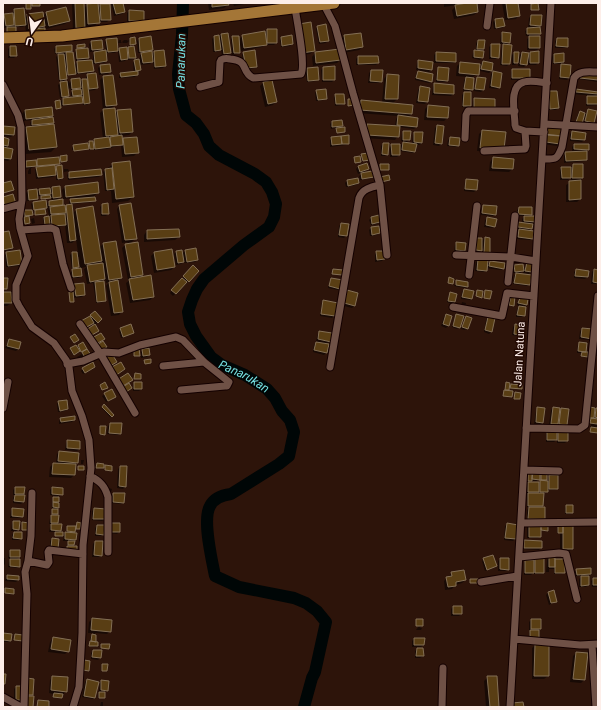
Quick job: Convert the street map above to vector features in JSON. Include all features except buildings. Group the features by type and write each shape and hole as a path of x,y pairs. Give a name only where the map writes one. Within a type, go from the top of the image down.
{"highway":[{"path":"3,38 62,36 329,4"}],"street":[{"path":"487,26 490,3"},
{"name":"Jalan Natuna","path":"510,707 551,3"},
{"path":"329,4 352,93 380,184 387,255"},
{"path":"200,87 219,82 220,62 223,58 237,59 242,63 248,74 253,78 301,74 303,70 302,55 295,8"},
{"path":"542,159 553,159 559,156 576,74 581,72 598,72"},
{"path":"547,83 530,81 516,87 513,94 516,128 525,131 566,126 598,127"},
{"path":"3,85 18,115 21,127 21,204 19,219 28,256 27,262 17,281 16,300 32,327 54,343 63,355 67,364 72,391 89,440 90,476 86,502 83,554 82,633 77,696 73,707"},
{"path":"465,138 466,115 468,111 515,111"},
{"path":"484,150 525,149 525,131"},
{"path":"330,367 360,194 364,190 380,184"},
{"path":"3,209 21,204"},
{"path":"469,275 477,206"},
{"path":"508,282 515,216"},
{"path":"21,230 51,228 56,230 63,264 71,288"},
{"path":"456,255 536,261"},
{"path":"453,307 502,316 508,292 534,296"},
{"path":"526,428 579,429 584,425 596,301 598,296"},
{"path":"80,324 100,353 135,413"},
{"path":"67,364 82,361 100,353 118,353 140,345 176,337 183,340 204,362 229,382 227,386 181,390"},
{"path":"163,366 204,362"},
{"path":"3,408 8,382"},
{"path":"524,470 559,471"},
{"path":"90,476 103,484 108,497 108,552"},
{"path":"3,697 22,707 27,594 25,572 31,536 32,493"},
{"path":"521,523 598,522"},
{"path":"28,561 47,565 49,562 48,552 50,550 83,554"},
{"path":"519,557 560,553 566,554 577,599"},
{"path":"481,582 518,576"},
{"path":"514,639 595,644 596,707"},
{"path":"442,707 443,668"}],"waterway":[{"name":"Panarukan","path":"183,3 182,35 178,74 179,89 186,115 196,123 204,134 209,146 219,155 255,174 266,182 272,192 276,204 274,217 269,227 244,245 204,279 197,289 188,312 190,324 196,336 211,357 222,365 245,375 267,389 290,420 294,432 289,456 279,464 231,494 219,497 212,503 208,512 207,521 210,551 215,576 239,587 294,598 306,603 317,611 326,622 315,672 304,707"}]}
